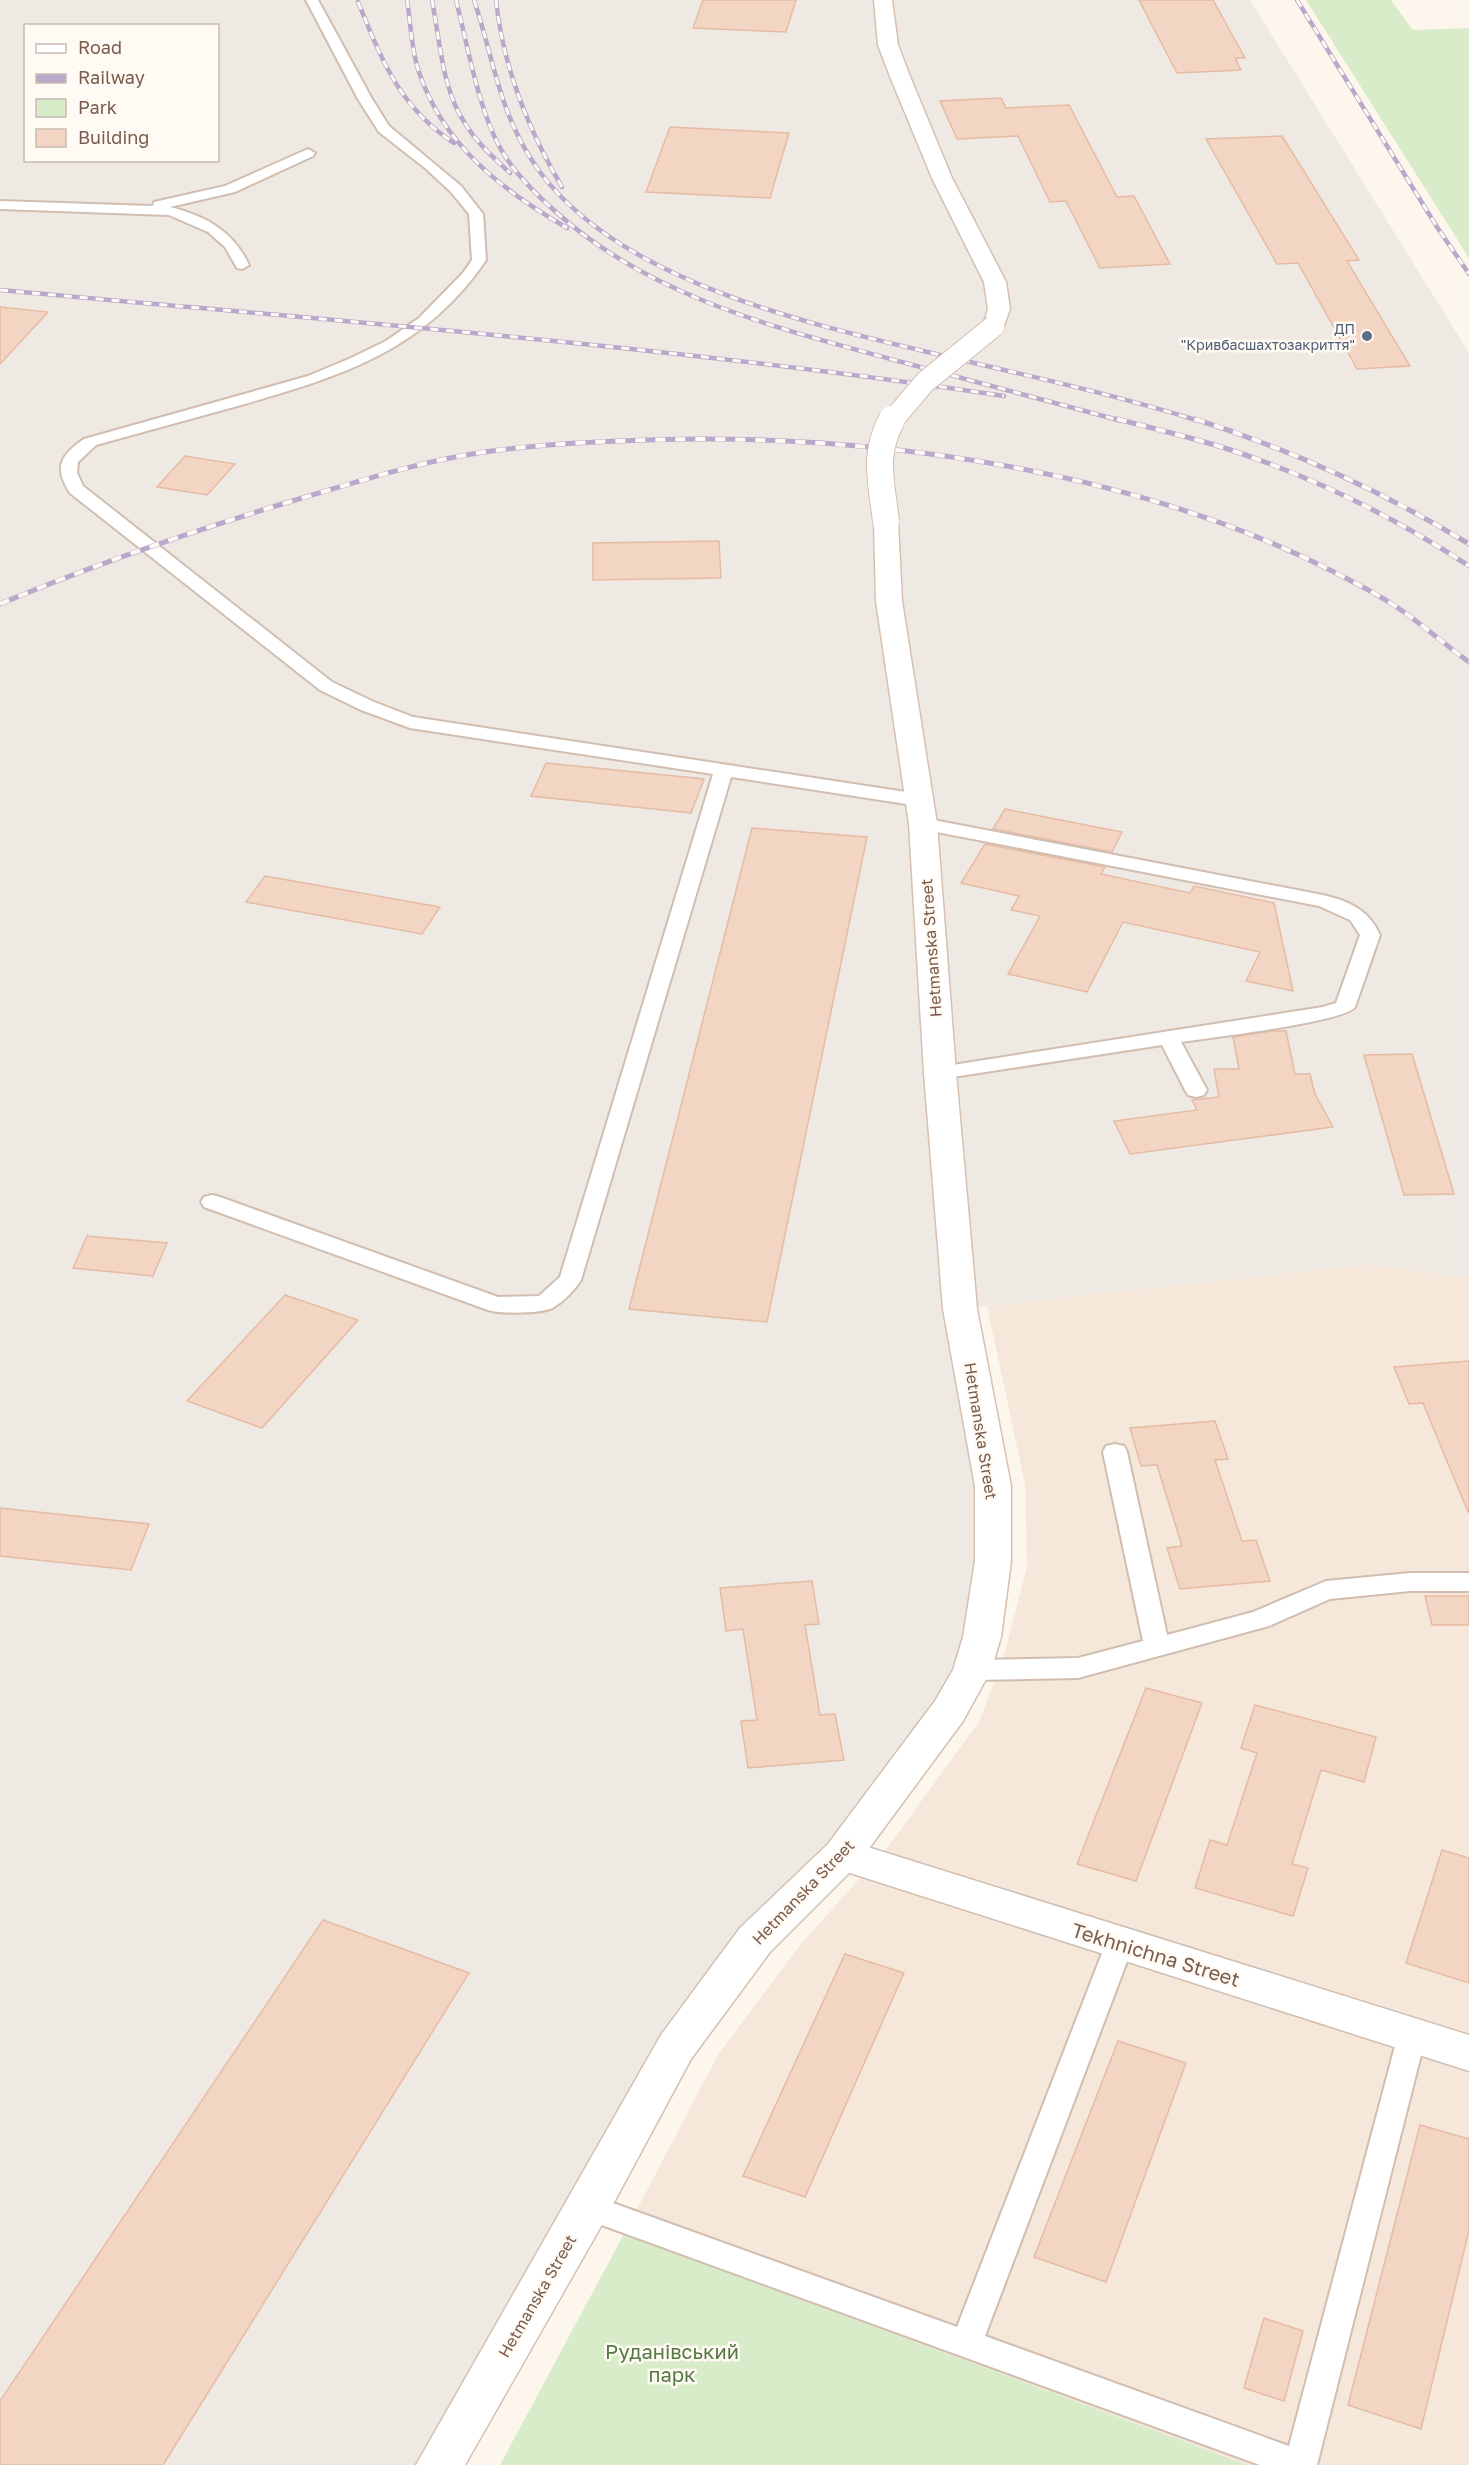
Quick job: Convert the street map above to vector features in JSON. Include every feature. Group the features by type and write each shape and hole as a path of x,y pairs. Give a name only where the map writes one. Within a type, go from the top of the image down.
{"street":[{"name":"Hetmanska Street","path":"440,2465 676,2048 755,1940 842,1855 949,1711 972,1670 982,1637 993,1561 993,1486 960,1309 921,812 889,601 886,522 879,452 891,423 912,393 994,326 999,309 995,282 942,178 888,45 883,0"},
{"name":"Tekhnichna Street","path":"842,1855 1469,2053"}],"lane":[{"path":"312,0 365,99 384,129 456,189 476,214 479,260 446,300 424,321 391,344 314,379 90,442 75,452 68,464 69,477 76,489 326,686 357,703 410,722 724,770 1323,901 1349,909 1365,923 1370,935 1345,1007 1326,1013 940,1074"},
{"path":"134,208 193,199 230,189 308,153"},
{"path":"0,205 170,211 190,216 210,226 235,249 242,265"},
{"path":"212,1202 496,1305 545,1303 570,1280 724,770"},
{"path":"1169,1038 1196,1090"},
{"path":"1115,1452 1157,1647"},
{"path":"972,1670 1078,1668 1260,1619 1326,1590 1410,1582 1469,1582"},
{"path":"966,2344 1120,1943"},
{"path":"588,2207 1300,2465 1412,2035"}],"shaded area":[{"path":"0,0 1250,0 1469,353 1469,1278 1369,1264 960,1309 993,1486 972,1670 755,1940 440,2465 0,2465"},
{"path":"1369,1264 1469,1278 1469,2465 1247,2465 624,2234 718,2055 799,1946 888,1847 980,1720 1005,1652 1027,1566 1025,1485 987,1306"}],"green space":[{"path":"1306,0 1391,0 1413,30 1469,28 1469,258"},
{"name":"Руданівський парк","path":"624,2234 1247,2465 500,2465"}],"building":[{"path":"703,0 796,0 786,32 693,28"},
{"path":"1139,0 1213,0 1245,58 1235,58 1241,70 1177,73"},
{"path":"1001,98 1006,108 1069,105 1117,197 1134,196 1170,264 1100,268 1066,201 1050,202 1018,136 957,139 940,101"},
{"path":"670,127 789,133 770,198 646,192"},
{"path":"1282,136 1359,260 1347,261 1410,366 1357,369 1298,263 1277,264 1206,139"},
{"path":"0,307 48,312 0,364"},
{"path":"185,456 235,464 207,495 157,487"},
{"path":"719,541 721,578 593,580 593,543"},
{"path":"546,763 704,779 691,813 531,796"},
{"path":"1005,809 1122,832 1112,852 993,829"},
{"path":"752,828 867,837 767,1322 629,1309"},
{"path":"985,844 1105,867 1101,874 1190,893 1194,886 1274,903 1293,991 1246,981 1260,952 1123,922 1087,992 1008,974 1040,916 1011,910 1019,896 961,883"},
{"path":"265,876 440,907 422,934 246,902"},
{"path":"1286,1031 1295,1074 1310,1074 1315,1094 1333,1127 1130,1154 1114,1121 1197,1110 1192,1100 1219,1097 1214,1069 1239,1069 1233,1037"},
{"path":"1412,1054 1454,1194 1404,1195 1364,1055"},
{"path":"87,1236 167,1243 153,1276 73,1268"},
{"path":"285,1295 358,1320 262,1428 187,1401"},
{"path":"1469,1361 1468,1512 1423,1403 1409,1404 1394,1367"},
{"path":"1215,1421 1228,1459 1215,1460 1242,1541 1256,1540 1270,1581 1180,1589 1167,1548 1182,1546 1157,1465 1141,1466 1130,1428"},
{"path":"0,1508 149,1524 131,1570 0,1556"},
{"path":"812,1581 819,1624 805,1625 820,1715 835,1714 844,1760 748,1768 741,1721 757,1720 743,1629 726,1631 720,1588"},
{"path":"1425,1596 1469,1596 1469,1625 1432,1625"},
{"path":"1146,1688 1202,1703 1136,1881 1077,1864"},
{"path":"1255,1705 1376,1737 1364,1782 1321,1770 1292,1864 1308,1868 1293,1916 1195,1888 1210,1840 1227,1845 1257,1753 1241,1748"},
{"path":"1442,1850 1469,1858 1469,1983 1406,1963"},
{"path":"323,1920 469,1973 163,2465 0,2465 0,2401"},
{"path":"845,1954 904,1973 805,2197 743,2176"},
{"path":"1118,2041 1186,2063 1106,2282 1034,2257"},
{"path":"1420,2125 1469,2139 1469,2230 1421,2429 1348,2405"},
{"path":"1264,2318 1303,2331 1284,2401 1244,2388"}],"railway":[{"path":"407,0 416,63 430,98 443,122 478,164 498,182 567,228"},
{"path":"432,0 443,65 458,111 476,138 510,173"},
{"path":"456,0 482,104 489,124 507,159 530,187 593,242 633,267 674,288 762,322 853,349 1122,421"},
{"path":"474,0 507,110 526,151 540,172 575,210 618,243 667,270 721,293 776,312 886,342 1101,393 1199,421"},
{"path":"496,0 504,49 519,97 538,143 562,187"},
{"path":"1297,0 1437,227 1469,274"},
{"path":"358,2 394,81 419,114 454,143"},
{"path":"0,290 628,349 879,378 1004,396"},
{"path":"1117,419 1217,446 1293,473 1354,500 1469,566"},
{"path":"1195,419 1266,444 1336,473 1403,506 1469,544"},
{"path":"0,604 108,562 218,524 381,475 449,458 545,445 600,442 707,439 799,442 892,449 985,462 1077,481 1166,505 1253,535 1358,584 1405,613 1469,662"}],"place":[{"name":"ДП \"Кривбасшахтозакриття\"","path":"1367,336"}]}
